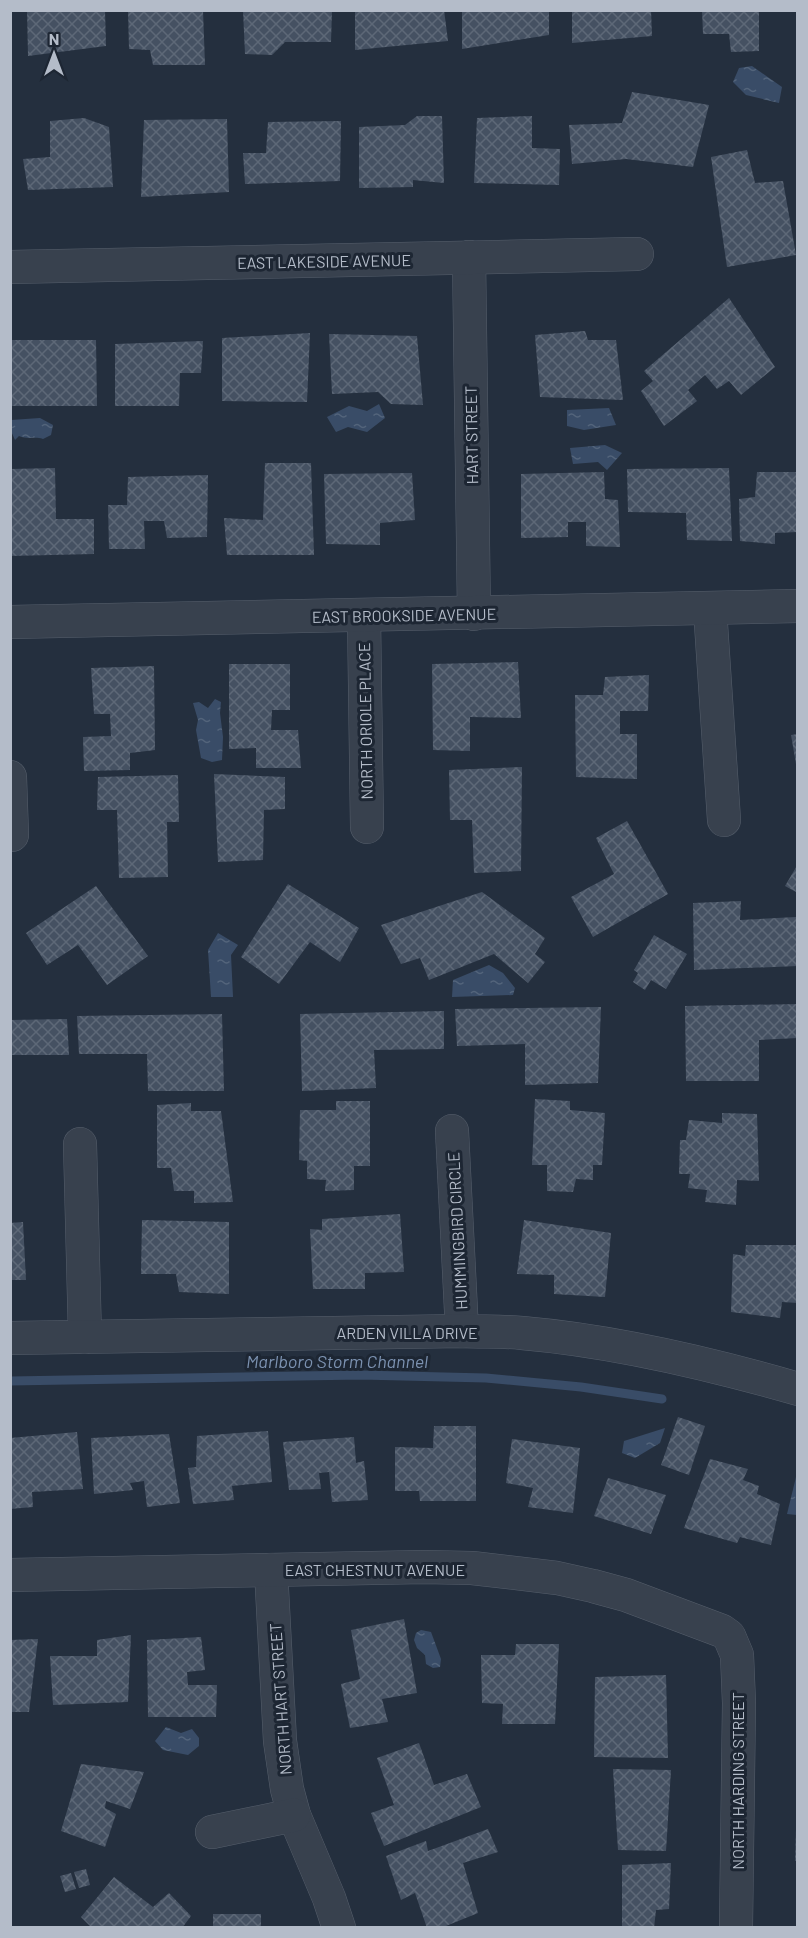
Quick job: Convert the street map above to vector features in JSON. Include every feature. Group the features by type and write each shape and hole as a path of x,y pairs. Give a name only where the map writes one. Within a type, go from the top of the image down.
{"street":[{"name":"EAST LAKESIDE AVENUE","path":"10,267 637,254"},
{"name":"HART STREET","path":"469,257 474,614"},
{"name":"EAST BROOKSIDE AVENUE","path":"10,622 798,606"},
{"path":"710,609 724,820"},
{"name":"NORTH ORIOLE PLACE","path":"364,616 367,827"},
{"path":"10,777 12,835"},
{"name":"HUMMINGBIRD CIRCLE","path":"452,1131 462,1331"},
{"path":"80,1144 85,1337"},
{"name":"ARDEN VILLA DRIVE","path":"10,1338 462,1331 522,1333 605,1345 710,1365 798,1389"},
{"name":"EAST CHESTNUT AVENUE","path":"10,1575 472,1568 557,1578 626,1595 712,1626 729,1636"},
{"name":"NORTH HART STREET","path":"271,1570 282,1757 287,1789 294,1815 339,1928"},
{"name":"NORTH HARDING STREET","path":"729,1636 737,1654 738,1684 736,1928"},
{"path":"212,1832 294,1815"}],"water":[{"path":"752,66 782,87 779,103 746,95 733,82 739,68"},
{"path":"379,404 385,418 367,432 348,427 336,432 327,417 349,406 367,411"},
{"path":"609,408 616,425 584,430 567,426 567,410"},
{"path":"40,418 53,425 51,435 43,439 19,436 15,440 11,431 11,420"},
{"path":"605,445 622,453 607,470 598,462 573,464 570,448"},
{"path":"215,699 221,702 222,760 212,762 201,758 196,730 198,720 193,703 199,702 208,708"},
{"path":"218,933 238,945 231,955 233,997 211,997 208,950"},
{"path":"489,965 503,973 515,988 513,995 452,997 453,980"},
{"path":"665,1428 660,1443 635,1458 622,1453 624,1441"},
{"path":"797,1473 797,1515 787,1514"},
{"path":"421,1630 431,1632 441,1659 440,1667 433,1668 426,1664 425,1655 417,1648 414,1640 416,1633"},
{"path":"166,1727 181,1733 192,1729 199,1738 199,1746 188,1755 163,1750 155,1741"}],"building":[{"path":"27,10 105,10 106,46 28,56"},
{"path":"128,10 203,10 205,65 153,65 150,50 129,49"},
{"path":"243,10 332,10 331,42 285,42 272,55 245,54"},
{"path":"355,10 444,10 448,41 355,50"},
{"path":"462,10 549,10 549,35 462,49"},
{"path":"572,10 651,10 652,36 572,43"},
{"path":"702,10 759,10 759,51 731,52 729,34 703,34"},
{"path":"632,92 709,105 693,167 626,159 572,164 569,125 622,123"},
{"path":"417,116 442,116 444,183 413,180 413,187 359,188 359,127 405,125"},
{"path":"532,116 532,148 560,149 559,185 474,183 477,118"},
{"path":"84,118 109,127 113,187 28,190 23,159 50,157 50,121"},
{"path":"227,119 229,192 141,197 144,120"},
{"path":"341,121 340,181 245,184 243,153 266,153 268,122"},
{"path":"747,150 755,183 783,181 796,255 727,267 711,157"},
{"path":"729,298 775,367 741,395 729,381 717,389 705,375 688,390 697,401 664,426 641,391 653,381 644,371"},
{"path":"585,331 588,340 616,340 623,400 540,397 535,335"},
{"path":"310,333 307,402 222,401 222,338"},
{"path":"329,334 417,336 423,405 391,404 378,392 332,394"},
{"path":"10,340 96,340 97,406 10,406"},
{"path":"203,341 201,373 180,373 179,406 115,406 115,344"},
{"path":"265,463 311,463 314,555 227,555 224,518 263,520"},
{"path":"55,468 56,519 94,519 94,554 10,556 10,469"},
{"path":"729,468 732,541 687,540 686,513 628,512 627,469"},
{"path":"604,472 605,499 618,500 620,547 586,546 586,522 568,522 568,537 521,538 521,474"},
{"path":"757,472 798,472 798,532 775,533 775,544 740,541 739,499 755,497"},
{"path":"412,473 415,520 380,523 380,545 326,544 324,474"},
{"path":"208,475 207,537 167,538 164,521 144,521 145,549 109,549 108,505 127,505 128,477"},
{"path":"518,662 521,718 470,717 470,751 433,750 432,664"},
{"path":"229,664 290,664 290,710 272,710 271,730 298,730 301,768 256,768 256,748 229,749"},
{"path":"154,666 155,750 130,753 130,770 84,771 83,737 111,736 110,714 94,714 91,668"},
{"path":"649,675 648,711 620,711 620,734 637,734 637,779 576,777 575,695 603,695 605,677"},
{"path":"798,734 798,764 796,764 791,735"},
{"path":"522,767 521,871 474,873 472,820 450,820 449,770"},
{"path":"214,774 285,777 285,809 264,810 263,860 218,862"},
{"path":"178,775 179,822 167,822 168,877 119,878 117,810 97,810 98,777"},
{"path":"627,821 668,894 593,937 571,897 614,874 596,838"},
{"path":"798,864 798,893 785,886"},
{"path":"288,884 359,928 340,962 310,942 279,984 241,957"},
{"path":"96,886 148,956 107,985 78,945 47,965 26,933"},
{"path":"482,892 545,938 535,954 545,962 528,983 494,954 429,980 420,958 401,964 381,925"},
{"path":"741,901 740,920 796,917 798,966 694,970 693,903"},
{"path":"654,935 687,954 666,989 651,980 645,990 633,982 638,973 634,970"},
{"path":"798,1004 798,1038 759,1040 759,1081 686,1081 685,1006"},
{"path":"601,1007 598,1083 525,1085 525,1044 457,1046 455,1009"},
{"path":"444,1011 444,1049 374,1050 376,1088 302,1091 300,1014"},
{"path":"222,1014 224,1091 148,1091 147,1054 79,1054 77,1016"},
{"path":"67,1019 69,1055 10,1055 10,1020"},
{"path":"535,1099 570,1101 570,1110 605,1113 602,1165 593,1165 593,1180 576,1179 573,1192 547,1191 547,1165 532,1165"},
{"path":"336,1101 370,1101 370,1166 354,1166 354,1190 325,1191 326,1180 307,1179 307,1161 299,1160 300,1110 336,1110"},
{"path":"191,1103 191,1111 221,1111 233,1202 194,1203 194,1191 174,1191 171,1168 157,1168 157,1105"},
{"path":"722,1113 757,1114 759,1181 737,1180 736,1205 705,1202 707,1190 688,1188 690,1174 679,1174 680,1140 686,1140 689,1120 722,1123"},
{"path":"400,1214 404,1272 365,1273 365,1289 313,1289 310,1229 322,1230 322,1219"},
{"path":"142,1220 229,1222 229,1294 179,1292 176,1274 141,1274"},
{"path":"524,1220 611,1233 605,1297 554,1294 554,1275 517,1274"},
{"path":"23,1222 26,1280 10,1280 10,1223"},
{"path":"746,1245 798,1245 798,1303 782,1302 780,1318 731,1312 733,1254 745,1256"},
{"path":"678,1417 705,1426 689,1475 661,1465"},
{"path":"434,1426 476,1426 476,1501 420,1501 419,1491 395,1491 395,1447 433,1448"},
{"path":"268,1431 272,1482 232,1486 234,1500 193,1504 188,1468 196,1467 197,1436"},
{"path":"77,1432 83,1489 32,1492 33,1507 10,1509 10,1438"},
{"path":"169,1434 180,1503 147,1507 144,1481 130,1483 133,1490 94,1494 91,1438"},
{"path":"354,1437 356,1463 364,1461 368,1500 332,1502 329,1472 319,1473 321,1489 289,1490 283,1442"},
{"path":"512,1439 580,1448 573,1513 528,1507 533,1488 506,1483"},
{"path":"710,1459 748,1469 743,1480 759,1486 757,1494 780,1504 771,1545 740,1537 737,1543 684,1528"},
{"path":"608,1478 666,1495 651,1534 594,1516"},
{"path":"404,1619 417,1693 382,1699 388,1722 350,1728 341,1684 360,1679 351,1630"},
{"path":"131,1635 128,1702 53,1705 50,1656 97,1656 97,1640"},
{"path":"201,1637 205,1670 187,1672 188,1685 217,1685 216,1717 148,1717 147,1640"},
{"path":"38,1639 29,1712 10,1712 10,1640"},
{"path":"516,1644 559,1644 555,1724 502,1724 503,1704 482,1703 481,1655 515,1655"},
{"path":"666,1675 668,1758 594,1757 595,1677"},
{"path":"419,1743 434,1785 467,1774 481,1807 384,1846 371,1813 394,1805 377,1758"},
{"path":"81,1764 144,1772 130,1809 106,1801 105,1808 116,1814 105,1847 61,1831"},
{"path":"613,1769 671,1770 666,1851 618,1850"},
{"path":"488,1829 498,1852 463,1863 478,1913 441,1928 427,1928 415,1893 401,1900 386,1856 426,1841 428,1851"},
{"path":"796,1830 798,1830 798,1861 795,1861"},
{"path":"671,1863 669,1909 656,1910 654,1928 622,1928 622,1865"},
{"path":"86,1869 90,1885 79,1888 74,1872"},
{"path":"71,1873 76,1889 65,1892 60,1876"},
{"path":"114,1877 153,1907 169,1893 191,1916 182,1928 92,1928 81,1917"},
{"path":"213,1914 261,1914 261,1928 213,1928"}],"waterway":[{"name":"Marlboro Storm Channel","path":"10,1381 361,1375 486,1378 581,1387 662,1399"}]}
